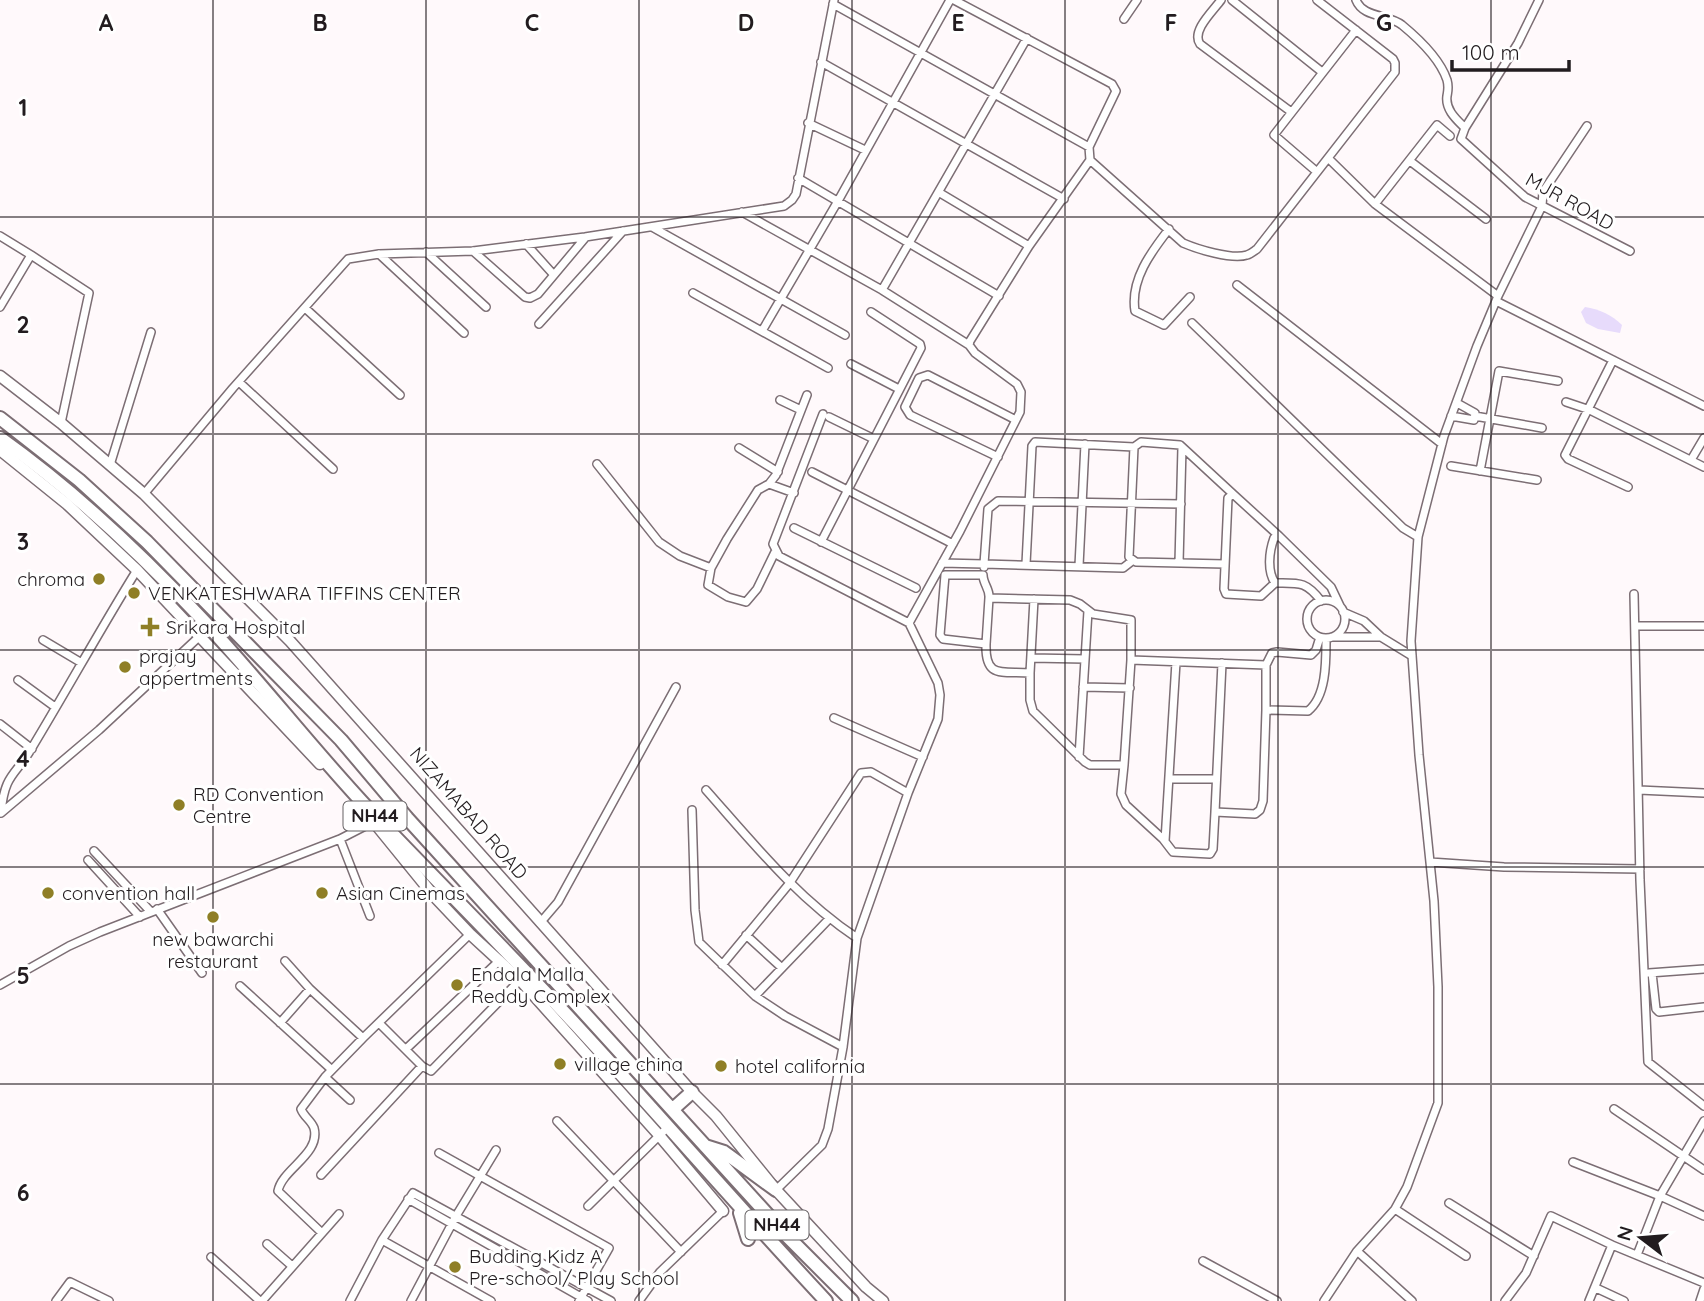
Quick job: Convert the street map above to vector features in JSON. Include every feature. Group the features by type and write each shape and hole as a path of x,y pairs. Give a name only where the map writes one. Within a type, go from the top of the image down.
{"highway":[{"name":"NH44","path":"0,418 79,480 147,542 341,740 407,818 705,1146 787,1236 852,1301"},
{"name":"NH44","path":"0,438 45,471 70,500 102,522 201,618 376,821 574,1023 664,1130 826,1301"},
{"path":"102,522 113,511"},
{"path":"673,1109 692,1092"},
{"path":"705,1146 724,1152 776,1190"},
{"path":"738,1207 748,1239"}],"main road":[{"name":"NIZAMABAD ROAD","path":"0,376 61,423 144,494 290,641 732,1135 776,1190 866,1287 883,1301"},
{"path":"0,450 70,500 201,635 376,821 434,896 520,980 664,1130 723,1211"}],"street":[{"path":"762,331 952,0 1027,38 1115,88 1114,99 1089,147 1090,160 1029,246 969,345"},
{"path":"1124,19 1137,0"},
{"path":"1222,0 1197,32 1197,39 1290,111"},
{"path":"1231,0 1322,72"},
{"path":"1090,160 1183,243 1202,251 1247,255 1257,249 1395,72 1392,59 1317,0"},
{"path":"1356,0 1364,11 1399,23 1426,47 1448,82 1450,111 1465,128 1518,43 1539,0"},
{"path":"144,494 348,259 425,251 473,251 585,237 789,204 796,194 833,2 920,54 1089,147"},
{"path":"1317,172 1274,135 1290,111 1356,30"},
{"path":"882,290 1027,38"},
{"path":"821,62 1064,199"},
{"path":"808,123 864,150"},
{"path":"1375,204 1437,125 1450,136"},
{"path":"1324,1301 1357,1251 1395,1209 1408,1187 1438,1103 1437,987 1430,862 1411,641 1418,537 1451,416 1497,298 1542,206 1543,192 1587,126"},
{"name":"MJR ROAD","path":"1465,128 1461,136 1463,142 1525,197 1630,251"},
{"path":"1328,158 1375,204 1497,298 1704,406"},
{"path":"1410,161 1486,219"},
{"path":"799,178 999,296"},
{"path":"940,193 1029,246"},
{"path":"741,212 882,290 969,345 975,353 1017,384 1021,392 1016,420 964,532 953,544 909,623"},
{"path":"651,227 845,335"},
{"path":"1169,229 1143,267 1134,302 1135,311 1167,325 1190,297"},
{"path":"539,324 623,231"},
{"path":"0,236 89,293 61,423"},
{"path":"473,251 525,297 530,298 538,294 585,237"},
{"path":"526,244 553,274"},
{"path":"425,251 485,307"},
{"path":"379,254 464,333"},
{"path":"0,307 31,255"},
{"path":"1237,285 1442,444"},
{"path":"693,293 828,368"},
{"path":"306,308 400,395"},
{"path":"821,542 921,345 871,312"},
{"path":"1192,323 1403,528 1418,537"},
{"path":"110,465 150,332"},
{"path":"1613,360 1565,455 1566,458 1628,487"},
{"path":"851,364 900,389"},
{"path":"1480,471 1499,372 1558,381"},
{"path":"998,457 910,415 905,407 919,379 928,375 1016,420"},
{"path":"239,382 333,469"},
{"path":"807,395 778,472 769,484 758,490 710,568 708,582 711,589 746,603 757,589 775,552 773,544 826,416 874,439"},
{"path":"780,400 801,410"},
{"path":"1566,402 1590,410 1704,467"},
{"path":"1457,403 1475,413 1475,416 1542,428"},
{"path":"1451,416 1474,420 1475,416"},
{"path":"1691,460 1704,438"},
{"path":"1026,564 1032,446 1035,442 1134,447 1141,442 1175,444 1182,447 1331,587 1345,618 1342,629 1326,637 1311,655 1272,653 1266,665 1263,800 1260,810 1255,814 1215,813"},
{"path":"1079,566 1085,444"},
{"path":"1132,561 1129,557 1134,447"},
{"path":"1179,563 1182,447"},
{"path":"739,448 778,472"},
{"path":"597,464 659,542 680,556 710,568"},
{"path":"1451,466 1537,480"},
{"path":"812,472 953,544"},
{"path":"769,484 794,493"},
{"path":"1233,494 1227,500 1224,589 1230,596 1261,596 1275,583 1303,583 1309,586 1321,601"},
{"path":"1030,673 994,670 988,667 985,660 989,593 983,584 983,575 991,505 998,501 1181,504"},
{"path":"794,528 916,589"},
{"path":"1275,583 1269,566 1273,540 1279,536"},
{"path":"775,552 813,575 909,623 938,683 940,695 938,719 908,793 857,937 844,1047 828,1129 822,1145 776,1190"},
{"path":"942,563 1123,568 1132,561 1225,564"},
{"path":"0,812 8,779 32,749 80,662 137,570"},
{"path":"983,575 945,575 940,635 948,641 986,643"},
{"path":"1634,594 1640,869 1648,973 1648,1062 1704,1106"},
{"path":"989,598 1070,600 1093,614 1131,620 1123,799 1173,852 1210,853 1213,849 1222,663"},
{"path":"1034,599 1030,673 1030,700 1033,711 1090,765 1124,765"},
{"path":"1381,637 1326,637 1310,629 1307,617 1312,606 1321,601 1329,601 1364,621 1381,637 1412,656"},
{"path":"1079,757 1088,611"},
{"path":"1635,626 1704,626"},
{"path":"0,812 99,730 201,635"},
{"path":"1266,710 1308,711 1313,707 1324,675 1326,637"},
{"path":"43,640 80,662"},
{"path":"1031,657 1085,659"},
{"path":"1131,660 1266,665"},
{"path":"1165,842 1176,662"},
{"path":"18,680 55,707"},
{"path":"540,923 558,902 676,687"},
{"path":"1083,687 1129,688"},
{"path":"834,718 923,757"},
{"path":"0,724 32,749"},
{"path":"722,965 789,884 861,773 871,772 908,793"},
{"path":"1169,779 1216,779"},
{"path":"706,790 789,884 829,919 857,937"},
{"path":"1639,790 1704,793"},
{"path":"692,810 695,910 699,942 755,996 785,1016 844,1047"},
{"path":"0,985 69,946 340,839 376,821"},
{"path":"340,839 370,916"},
{"path":"94,850 154,911 202,973"},
{"path":"88,860 140,917"},
{"path":"1430,862 1504,867 1640,869"},
{"path":"755,996 829,919"},
{"path":"323,1233 278,1191 279,1185 312,1143 314,1128 301,1109 325,1077 470,934"},
{"path":"746,935 782,968"},
{"path":"406,1049 500,960"},
{"path":"285,961 310,989 363,1038"},
{"path":"1648,973 1704,969"},
{"path":"1648,973 1659,1012 1704,1007"},
{"path":"379,1023 429,1071 434,1069 520,980"},
{"path":"240,986 332,1070"},
{"path":"279,1023 310,989"},
{"path":"321,1175 422,1066"},
{"path":"325,1077 350,1100"},
{"path":"1614,1109 1704,1171"},
{"path":"557,1121 681,1252"},
{"path":"1637,1255 1660,1196 1704,1121"},
{"path":"588,1206 664,1130"},
{"path":"411,1301 454,1220 496,1150"},
{"path":"439,1153 609,1248 586,1288 583,1300 454,1220"},
{"path":"1573,1163 1704,1216"},
{"path":"349,1301 408,1199 521,1252 611,1301"},
{"path":"1449,1203 1534,1256"},
{"path":"1395,1209 1466,1256"},
{"path":"639,1301 652,1280 723,1211"},
{"path":"211,1257 261,1301 339,1214"},
{"path":"1506,1301 1534,1256 1551,1216 1704,1283"},
{"path":"382,1240 491,1301"},
{"path":"267,1244 292,1266"},
{"path":"1589,1301 1612,1245"},
{"path":"1357,1251 1412,1301"},
{"path":"517,1261 521,1252"},
{"path":"1203,1261 1277,1301"},
{"path":"56,1301 70,1282 109,1301"},
{"path":"1596,1288 1624,1301"},
{"path":"1700,1301 1704,1289"}],"shaded area":[{"path":"1585,307 1614,318 1622,325 1620,333 1598,329 1586,323 1581,312"}],"place":[{"name":"chroma","path":"99,579"},
{"name":"VENKATESHWARA TIFFINS CENTER","path":"134,593"},
{"name":"Srikara Hospital","path":"150,627"},
{"name":"prajay appertments","path":"125,667"},
{"name":"RD Convention Centre","path":"179,805"},
{"name":"convention hall","path":"48,893"},
{"name":"Asian Cinemas","path":"322,893"},
{"name":"new bawarchi restaurant","path":"213,917"},
{"name":"Endala Malla Reddy Complex","path":"457,985"},
{"name":"village china","path":"560,1064"},
{"name":"hotel california","path":"721,1066"},
{"name":"Budding Kidz A Pre-school/ Play School","path":"455,1267"}]}
